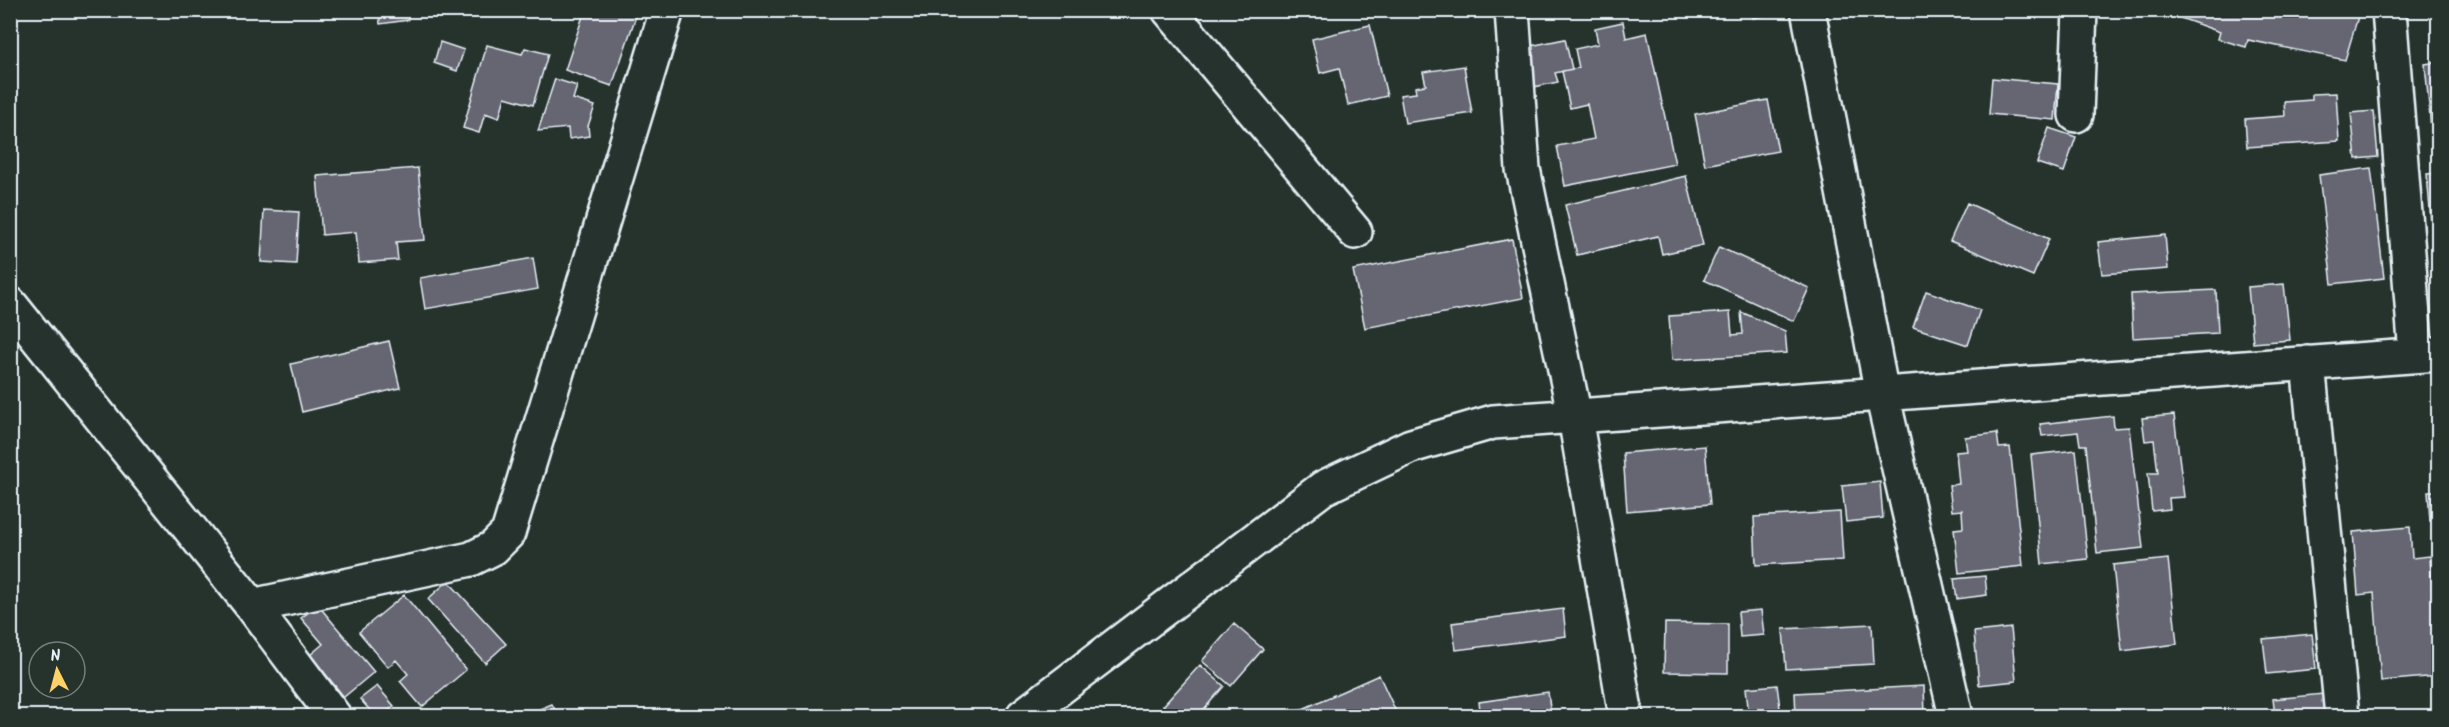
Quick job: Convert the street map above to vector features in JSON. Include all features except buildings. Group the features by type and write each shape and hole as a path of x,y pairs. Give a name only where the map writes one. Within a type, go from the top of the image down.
{"street":[{"path":"252,606 471,559 493,548 508,533 668,10"},
{"path":"1169,10 1355,232"},
{"path":"1512,10 1522,169 1575,417 1626,717"},
{"path":"1808,10 1882,394 1956,717"},
{"path":"2076,115 2080,10"},
{"path":"1023,717 1323,488 1411,446 1493,422 2427,354 2389,10"},
{"path":"10,304 252,606 334,717"},
{"path":"2308,363 2342,717"}]}
